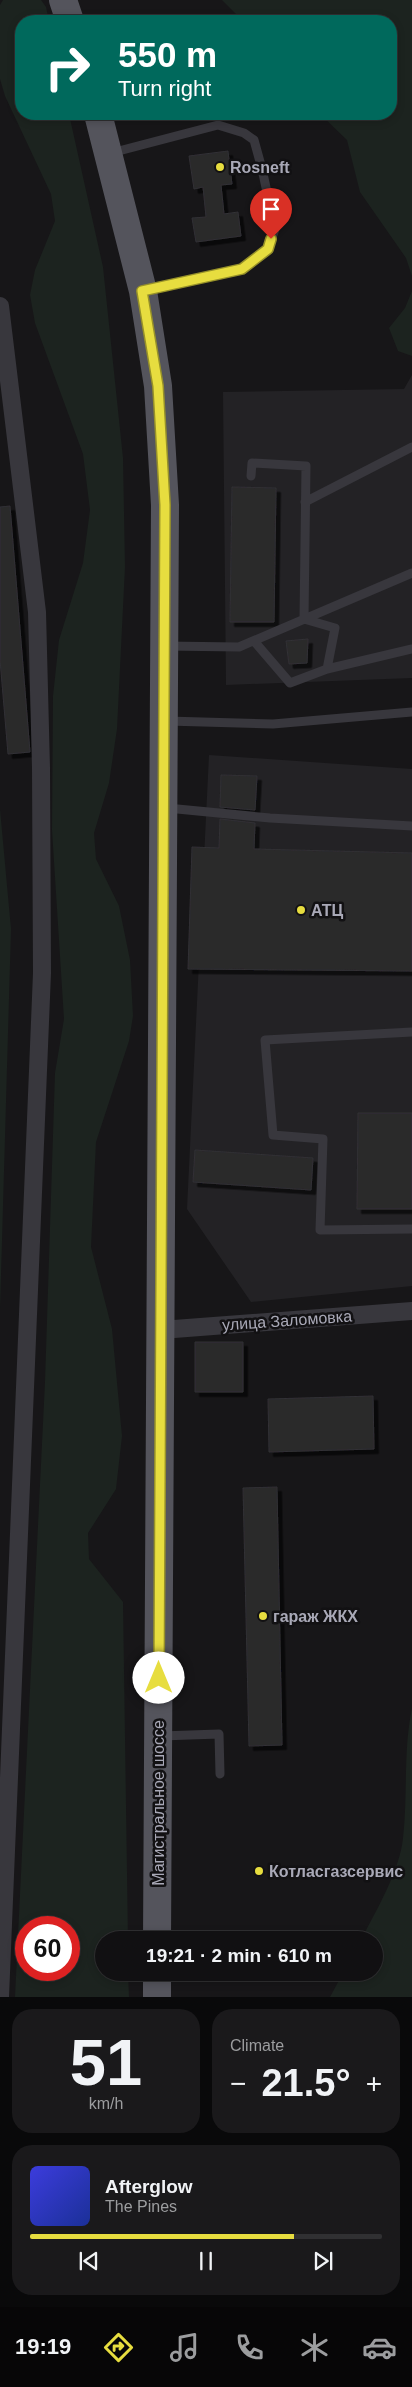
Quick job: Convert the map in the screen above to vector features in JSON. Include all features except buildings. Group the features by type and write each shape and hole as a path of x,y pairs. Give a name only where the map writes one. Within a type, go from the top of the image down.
{"main road":[{"path":"62,0 68,15"},
{"name":"Магистральное шоссе","path":"100,120 142,291 158,386 165,505 158,1931"},
{"path":"157,1981 157,1997"}],"street":[{"path":"0,306 37,612 41,758 42,973 0,1997"},
{"name":"улица Заломовка","path":"161,1330 412,1311"}],"lane":[{"path":"109,154 218,125 244,132 254,140 262,169 275,229 268,249 242,269 142,291"},
{"path":"306,502 412,447"},
{"path":"251,476 252,463 306,466 304,619"},
{"path":"164,646 238,647 412,573"},
{"path":"304,619 335,628 327,669"},
{"path":"254,640 290,682 327,669 412,649"},
{"path":"164,721 274,724 412,712"},
{"path":"164,808 270,818 412,826"},
{"path":"412,1032 265,1040 273,1135 323,1139 320,1230 412,1229"},
{"path":"159,1736 219,1734 220,1774"}],"shaded area":[{"path":"3,0 41,0 46,7 48,15 15,15 15,117 5,96 0,79 0,5"},
{"path":"222,0 412,0 412,276 406,258 360,192 347,140 326,120 397,120 397,15 237,15"},
{"path":"16,120 70,120 103,267 123,458 125,567 117,729 109,783 94,833 96,859 119,906 130,960 133,1016 129,1041 96,1142 91,1247 112,1329 122,1436 116,1489 88,1533 89,1559 123,1602 128,1931 95,1931 95,1981 128,1981 129,1997 15,1997 16,1981 80,1981 80,1916 19,1916 45,1382 55,1073 64,1019 52,830 53,696 59,640 83,563 90,510 83,454 35,323 30,295 35,270 55,221 51,194"},
{"path":"412,291 412,356 398,351 389,328 405,308"},
{"path":"412,375 412,678 226,685 223,392 404,389"},
{"path":"209,755 412,769 412,1286 251,1302 187,1209"},
{"path":"0,809 11,929 0,1310"},
{"path":"412,1708 412,1997 330,1997 339,1981 383,1981 383,1931 366,1931 392,1877 401,1850 409,1724"}],"place":[{"name":"Rosneft","path":"220,167"},
{"name":"АТЦ","path":"301,910"},
{"name":"гараж ЖКХ","path":"263,1616"},
{"name":"Котласгазсервис","path":"259,1871"}],"route":[{"path":"159,1678 165,505 158,386 142,291 242,269 268,249 271,239"}]}
